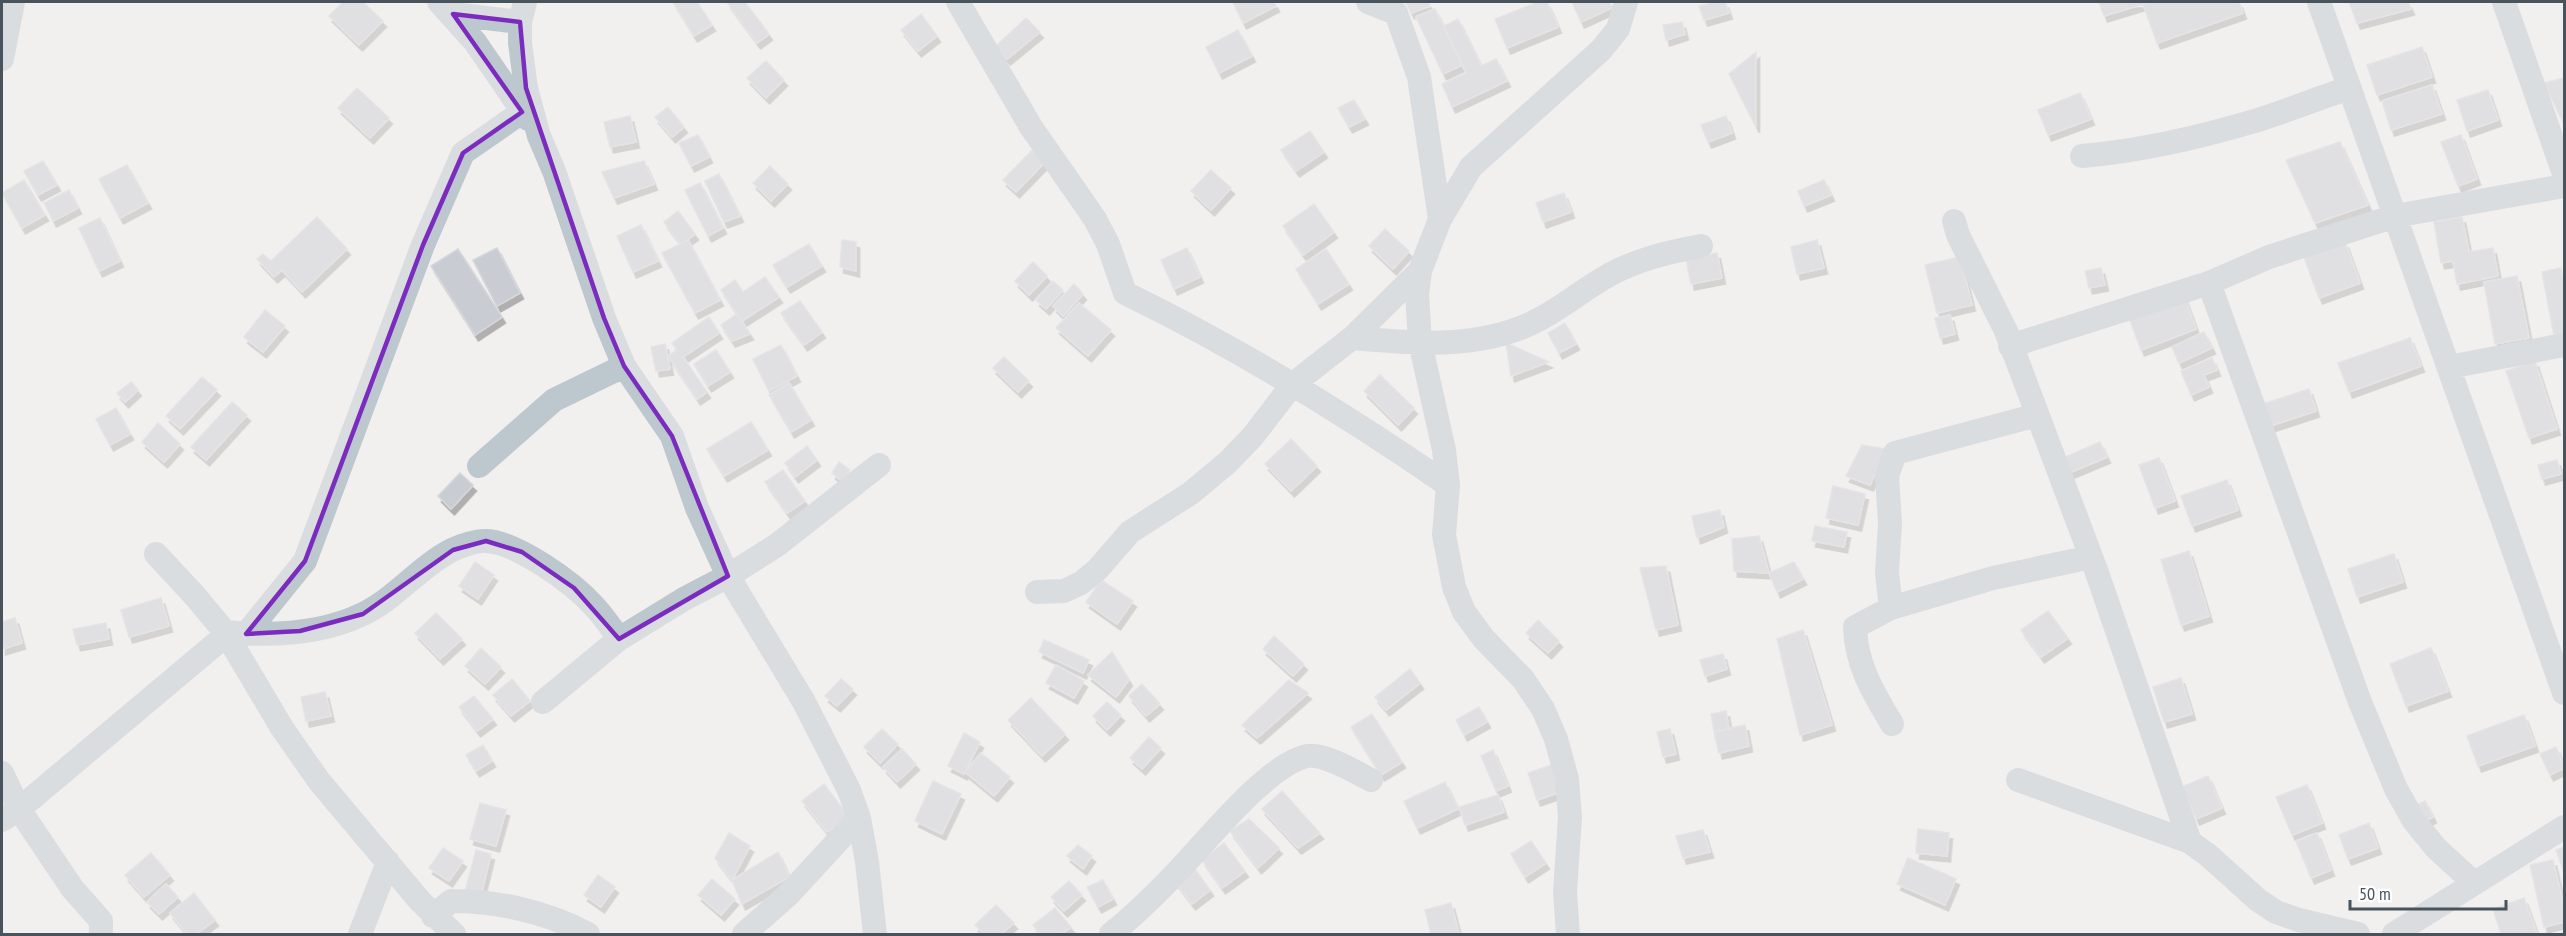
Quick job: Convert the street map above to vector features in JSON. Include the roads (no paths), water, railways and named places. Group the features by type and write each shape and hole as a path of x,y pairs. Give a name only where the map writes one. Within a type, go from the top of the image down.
{"street":[{"path":"2,58 13,2"},
{"path":"958,2 1031,127 1095,219 1108,244 1125,293 1198,330 1293,384 1396,448 1448,485"},
{"path":"1368,2 1396,13 1416,68 1440,219"},
{"path":"1568,934 1565,892 1570,817 1567,779 1556,740 1543,710 1523,680 1484,639 1464,612 1458,596 1447,559 1444,535 1448,485 1436,405 1420,342 1417,294 1420,271 1440,219 1472,167 1601,50 1618,29 1626,2"},
{"path":"2319,2 2565,693"},
{"path":"2504,2 2565,174"},
{"path":"446,8 523,12 522,65 539,136 554,171 603,318 624,366 672,436 698,508 728,576 831,750 849,790 858,818 867,862 874,934"},
{"path":"446,8 494,67 539,136"},
{"path":"2082,156 2133,149 2218,131 2258,120 2349,88"},
{"path":"10,815 219,641 236,633 305,561 423,245 463,153 522,112"},
{"path":"2010,346 2209,283 2268,257 2395,216 2565,186"},
{"path":"1954,221 1958,235 2006,332 2091,557 2190,842"},
{"path":"1352,338 1452,344 1485,339 1522,328 1544,318 1591,286 1635,262 1701,246"},
{"path":"1037,591 1064,591 1081,583 1097,570 1130,532 1191,493 1228,462 1253,436 1293,384 1352,338 1420,271"},
{"path":"2209,283 2360,702 2396,789 2414,821 2436,848 2474,883"},
{"path":"2449,368 2565,345"},
{"path":"479,466 554,400 624,366"},
{"path":"1891,608 1887,573 1890,523 1887,476 1895,453 2037,414"},
{"path":"543,702 619,639 684,599 728,576 807,523 879,465"},
{"path":"236,633 300,631 337,623 363,614 395,592 421,570 453,550 486,541 522,552 574,588 594,606 619,639"},
{"path":"156,554 195,596 236,633 282,728 319,781 434,916 454,934"},
{"path":"1892,724 1864,675 1856,647 1855,627 1891,608 1993,578 2091,557"},
{"path":"1111,934 1170,879 1252,794 1292,761 1310,756 1334,761 1371,780"},
{"path":"2,773 10,815 101,921 101,934"},
{"path":"2018,780 2190,842 2258,900 2276,912 2358,934"},
{"path":"744,934 788,895 858,818"},
{"path":"2394,934 2565,827"},
{"path":"360,934 388,862"},
{"path":"434,916 451,901 472,901 541,915 588,934"}]}
